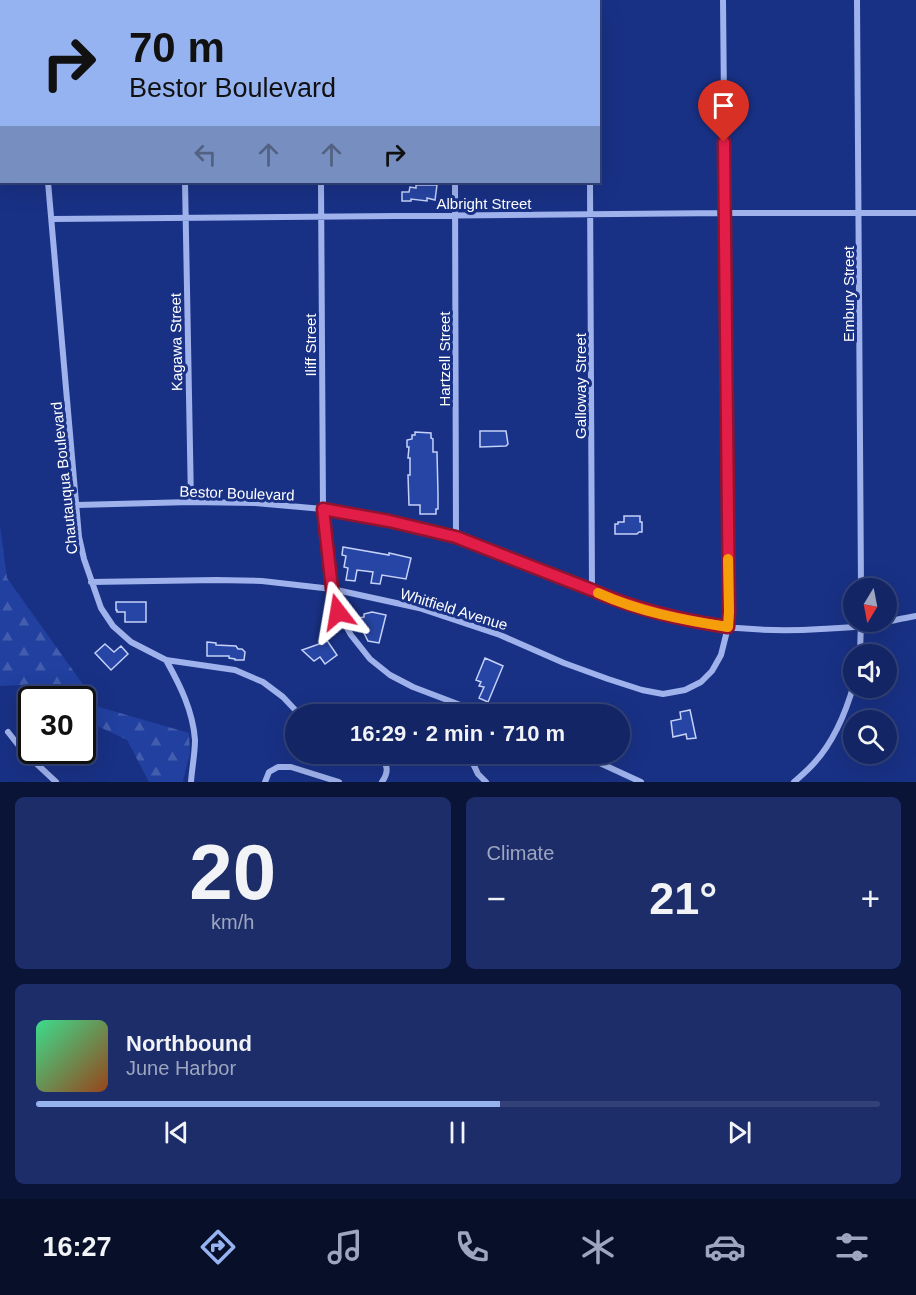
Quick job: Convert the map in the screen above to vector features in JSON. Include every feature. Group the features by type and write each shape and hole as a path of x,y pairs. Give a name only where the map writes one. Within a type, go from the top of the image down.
{"street":[{"name":"Whitfield Avenue","path":"91,582 262,581 332,589 419,608 500,635 564,663 642,690 663,694 685,690 701,682 712,671 721,655 729,612 723,0"},
{"name":"Embury Street","path":"857,0 861,578"},
{"name":"Chautauqua Boulevard","path":"48,183 80,537 84,559 101,608 113,626 131,642 166,660 235,670 263,682 289,704"},
{"name":"Kagawa Street","path":"185,183 191,502"},
{"name":"Iliff Street","path":"321,183 323,509 332,589 338,612 351,635 370,659 390,675 452,704"},
{"name":"Hartzell Street","path":"455,183 456,537"},
{"name":"Galloway Street","path":"590,183 592,590"},
{"name":"Albright Street","path":"52,219 916,213"},
{"name":"Bestor Boulevard","path":"77,505 255,503 323,509 389,521 456,537 612,599 686,621 728,627 792,631 843,626"},
{"name":"Bestor Boulevard","path":"897,619 916,616"},
{"path":"166,660 190,711 195,740 191,782"},
{"path":"794,782 815,763 829,744 850,698"},
{"path":"8,732 23,751 56,782"},
{"path":"382,782 387,773 386,764"},
{"path":"473,764 477,774 486,782"},
{"path":"602,764 641,782"},
{"path":"265,782 269,772 278,767 291,768 339,782"}],"green space":[{"path":"0,526 7,578 84,686 43,686 40,684 0,686"},
{"path":"96,703 99,707 189,733 190,753 184,782 149,782 127,740 96,725"}],"building":[{"path":"416,185 437,185 435,200 427,198 427,201 411,199 411,201 402,201 402,192 409,192 410,187 416,188"},
{"path":"480,431 506,431 508,444 480,447"},
{"path":"415,432 431,433 433,452 437,452 438,509 436,509 436,514 420,514 420,505 409,505 410,458 408,458 407,440 412,439"},
{"path":"624,516 640,516 642,532 615,534 615,524 624,522"},
{"path":"343,547 411,558 406,579 382,575 380,584 371,583 373,572 357,570 355,581 346,580 348,568 344,567 346,556 342,555"},
{"path":"116,602 146,602 146,622 125,622 125,612 117,612"},
{"path":"372,612 386,615 379,643 368,641 358,618"},
{"path":"326,639 337,655 325,664 320,657 314,661 302,650 319,644"},
{"path":"207,642 236,646 245,652 244,660 235,660 229,656 207,656"},
{"path":"105,644 114,652 121,646 128,654 111,670 95,653"},
{"path":"485,658 503,666 488,702 479,698 484,687 479,686 481,682 476,680"},
{"path":"690,710 696,738 687,739 686,734 673,737 671,721 681,719 680,712"}],"slow traffic":[{"path":"598,593 647,611 686,621 728,627 728,559"}],"route":[{"path":"338,612 332,589 323,509 389,521 456,537 647,611 686,621 728,627 724,142"}]}
